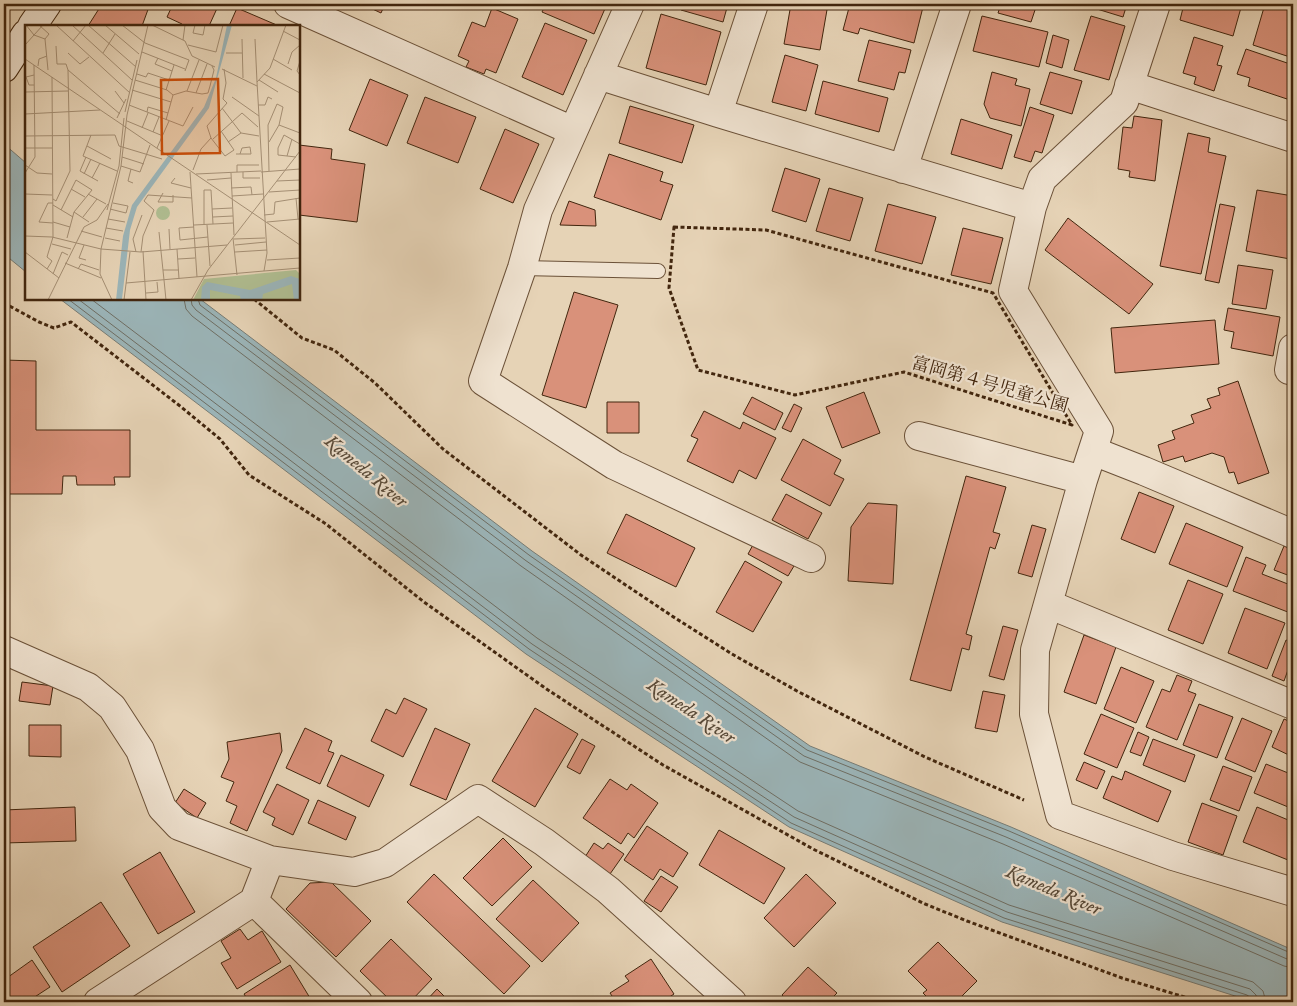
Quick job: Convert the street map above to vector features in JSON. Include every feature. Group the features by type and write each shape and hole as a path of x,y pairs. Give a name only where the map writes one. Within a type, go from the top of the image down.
{"street":[{"path":"33,25 47,4"},
{"path":"288,4 318,10 573,131"},
{"path":"630,4 538,210 522,268 483,381 614,465 811,558"},
{"path":"718,113 754,4"},
{"path":"903,169 957,4"},
{"path":"1156,4 1124,102 1042,179 1032,207 1014,291 1099,431 1083,480 1035,650 1034,714 1060,815 1173,856 1293,892"},
{"path":"4,68 25,36"},
{"path":"598,75 1032,207"},
{"path":"1129,85 1293,138"},
{"path":"919,436 1083,480"},
{"path":"1093,451 1293,534"},
{"path":"1048,604 1293,705"},
{"path":"4,650 88,687 112,707 140,750 162,808 179,826 270,860 354,872 385,864 478,799 544,842 608,890 732,1002"},
{"path":"98,1002 254,901 270,860"},
{"path":"254,901 358,1002"}],"lane":[{"path":"522,268 658,271"}],"path":[{"name":"富岡第４号児童公園","path":"674,227 766,230 993,293 1072,424 904,372 796,395 698,370 669,288 674,227"},
{"path":"255,300 302,338 334,350 374,383 443,449 581,555 672,616 732,654 797,691 925,757 1060,815"},
{"path":"4,303 30,318 54,328 71,322 220,439 249,475 326,524 424,602 548,690 663,765 813,849 924,904 1122,978 1201,1002"}],"water":[{"path":"4,144 25,162 25,271 4,254"},
{"name":"Kameda River","path":"61,300 201,300 532,551 810,746 1011,827 1293,950 1293,1002 1254,1002 1002,922 789,827 526,654"}],"building":[{"path":"102,4 150,4 142,25 89,25"},
{"path":"173,4 219,4 209,25 182,25 167,17"},
{"path":"362,4 385,4 381,13"},
{"path":"546,4 607,4 594,34 542,12"},
{"path":"683,4 728,4 723,22 681,10"},
{"path":"791,4 828,4 820,50 784,44"},
{"path":"850,4 910,4 923,7 914,43 860,28 858,34 843,30"},
{"path":"1001,4 1037,4 1031,22 998,13"},
{"path":"1098,4 1127,4 1123,17 1097,9"},
{"path":"1184,4 1242,4 1233,36 1180,20"},
{"path":"1265,4 1293,4 1293,58 1253,45"},
{"path":"237,8 277,25 229,25"},
{"path":"492,8 518,19 496,73 486,69 484,74 466,67 469,61 458,56 472,22 485,27"},
{"path":"661,14 721,32 706,85 646,68"},
{"path":"982,16 1048,32 1039,67 973,51"},
{"path":"1091,16 1125,26 1109,80 1074,70"},
{"path":"545,23 587,40 563,95 522,77"},
{"path":"1053,35 1069,40 1062,68 1046,63"},
{"path":"1194,37 1223,46 1217,65 1222,66 1214,91 1194,84 1196,77 1183,73"},
{"path":"869,40 911,50 905,73 899,72 894,90 858,81"},
{"path":"1246,49 1293,65 1293,90 1290,100 1248,86 1250,78 1237,74"},
{"path":"785,55 818,65 806,111 772,102"},
{"path":"992,72 1017,79 1015,85 1030,89 1021,126 990,118 984,104"},
{"path":"1050,72 1082,81 1072,114 1040,104"},
{"path":"370,79 408,95 387,146 349,130"},
{"path":"823,81 888,98 879,132 815,114"},
{"path":"425,97 476,117 458,163 407,143"},
{"path":"630,106 694,125 682,163 619,143"},
{"path":"1030,107 1054,115 1042,153 1035,151 1031,162 1014,157"},
{"path":"1134,116 1162,120 1155,181 1129,177 1130,171 1118,169 1123,127 1132,128"},
{"path":"961,119 1012,135 1002,169 951,154"},
{"path":"505,129 539,144 513,203 480,189"},
{"path":"1188,133 1210,138 1208,152 1226,156 1201,274 1160,266"},
{"path":"300,145 332,149 331,159 365,164 357,222 300,215"},
{"path":"609,154 663,172 660,181 673,185 661,220 594,197"},
{"path":"785,168 820,179 806,222 772,211"},
{"path":"829,188 863,198 850,241 816,231"},
{"path":"1257,190 1293,196 1293,242 1290,259 1246,251"},
{"path":"569,201 595,210 596,226 560,225"},
{"path":"888,204 936,217 922,264 875,251"},
{"path":"1220,204 1235,207 1219,283 1205,280"},
{"path":"1068,218 1153,284 1129,314 1045,250"},
{"path":"963,228 1003,238 991,284 951,275"},
{"path":"1238,265 1273,270 1266,309 1232,304"},
{"path":"574,292 618,305 586,408 542,395"},
{"path":"1228,308 1280,317 1273,356 1231,348 1234,332 1224,330"},
{"path":"1215,320 1219,364 1115,373 1111,328"},
{"path":"4,360 36,361 36,430 130,430 130,477 114,477 115,485 77,485 76,476 63,476 62,494 4,494"},
{"path":"1238,381 1269,473 1238,484 1234,472 1229,473 1224,457 1212,453 1185,462 1183,456 1163,462 1158,445 1175,439 1172,431 1194,423 1191,415 1211,408 1207,399 1220,395 1218,388"},
{"path":"864,392 880,433 842,448 826,407"},
{"path":"752,397 783,413 775,430 743,414"},
{"path":"607,402 639,402 639,433 607,433"},
{"path":"794,404 802,408 791,432 782,428"},
{"path":"704,411 740,429 743,422 776,438 756,479 739,470 733,483 687,461 698,439 691,436"},
{"path":"803,439 841,460 834,474 844,479 830,506 781,480"},
{"path":"966,476 1006,487 993,532 1000,534 995,549 990,547 966,634 972,636 969,650 962,648 951,691 910,680"},
{"path":"1139,492 1174,506 1155,553 1121,539"},
{"path":"786,494 822,513 808,539 772,520"},
{"path":"868,503 897,505 893,584 848,581 851,527"},
{"path":"626,514 695,548 676,587 607,553"},
{"path":"1186,523 1243,547 1227,587 1169,564"},
{"path":"1032,525 1046,529 1032,577 1018,573"},
{"path":"754,543 794,566 788,576 748,554"},
{"path":"1284,546 1293,550 1293,577 1274,570"},
{"path":"1246,557 1266,565 1262,574 1293,586 1293,614 1233,591"},
{"path":"745,561 782,582 753,632 716,612"},
{"path":"1188,580 1223,594 1203,644 1168,630"},
{"path":"1245,608 1285,623 1267,669 1228,653"},
{"path":"1003,626 1018,630 1004,680 989,676"},
{"path":"1084,635 1116,647 1096,704 1064,692"},
{"path":"1286,640 1293,642 1293,656 1284,681 1272,676"},
{"path":"1121,667 1154,681 1136,723 1104,709"},
{"path":"5,673 6,733 4,733"},
{"path":"1177,675 1192,681 1188,691 1196,694 1177,740 1146,727 1162,689 1170,692"},
{"path":"22,682 53,686 50,705 19,701"},
{"path":"983,691 1005,695 997,732 975,728"},
{"path":"404,698 427,709 403,757 371,741 386,709 396,714"},
{"path":"1199,704 1233,717 1217,758 1183,745"},
{"path":"535,708 578,734 535,807 492,781"},
{"path":"1101,714 1134,728 1117,768 1084,754"},
{"path":"1242,718 1272,731 1255,772 1225,759"},
{"path":"1284,719 1293,723 1293,757 1272,747"},
{"path":"29,725 61,725 61,757 29,756"},
{"path":"305,728 332,741 328,751 334,753 320,784 286,768"},
{"path":"435,728 470,744 446,800 410,785"},
{"path":"1138,732 1149,737 1141,756 1130,752"},
{"path":"280,733 282,751 247,831 230,823 237,806 226,801 234,782 221,777 229,759 227,742"},
{"path":"582,739 595,746 580,774 567,767"},
{"path":"1153,739 1195,755 1185,782 1143,765"},
{"path":"341,755 384,775 369,807 327,786"},
{"path":"1084,762 1105,771 1097,789 1076,780"},
{"path":"1266,764 1293,775 1293,809 1254,793"},
{"path":"1223,766 1252,777 1239,811 1210,800"},
{"path":"1125,771 1171,791 1158,822 1103,798 1112,776 1122,780"},
{"path":"610,779 627,790 631,784 658,803 634,838 628,833 621,844 583,818"},
{"path":"277,784 309,800 293,835 272,825 275,818 263,812"},
{"path":"184,789 206,803 197,818 175,803"},
{"path":"318,800 356,817 346,840 308,823"},
{"path":"1202,803 1237,816 1223,855 1188,842"},
{"path":"75,807 76,841 4,843 4,810"},
{"path":"1257,807 1293,822 1293,862 1243,842"},
{"path":"647,826 688,853 673,877 660,869 653,880 624,860"},
{"path":"719,830 785,868 764,904 699,865"},
{"path":"503,838 532,867 492,906 463,878"},
{"path":"594,843 603,849 608,843 624,854 610,874 585,857"},
{"path":"160,852 195,912 158,934 123,874"},
{"path":"434,874 530,966 504,994 407,902"},
{"path":"806,874 836,903 794,947 764,918"},
{"path":"661,876 678,887 661,912 644,901"},
{"path":"533,880 579,923 542,962 496,919"},
{"path":"331,882 371,921 336,957 286,909 310,883"},
{"path":"101,902 130,946 62,992 33,947"},
{"path":"240,929 248,940 262,931 281,962 237,989 221,963 231,958 221,941"},
{"path":"391,939 432,979 410,1002 392,1002 360,971"},
{"path":"938,942 977,981 956,1002 932,1002 923,993 927,990 908,971"},
{"path":"651,959 674,994 662,1002 616,1002 610,993 629,981 625,976"},
{"path":"32,960 50,987 27,1002 4,1002 4,980"},
{"path":"290,965 310,998 302,1002 249,1002 244,994"},
{"path":"808,967 837,993 828,1002 789,1002 782,995"},
{"path":"437,989 450,1002 425,1002"}]}
